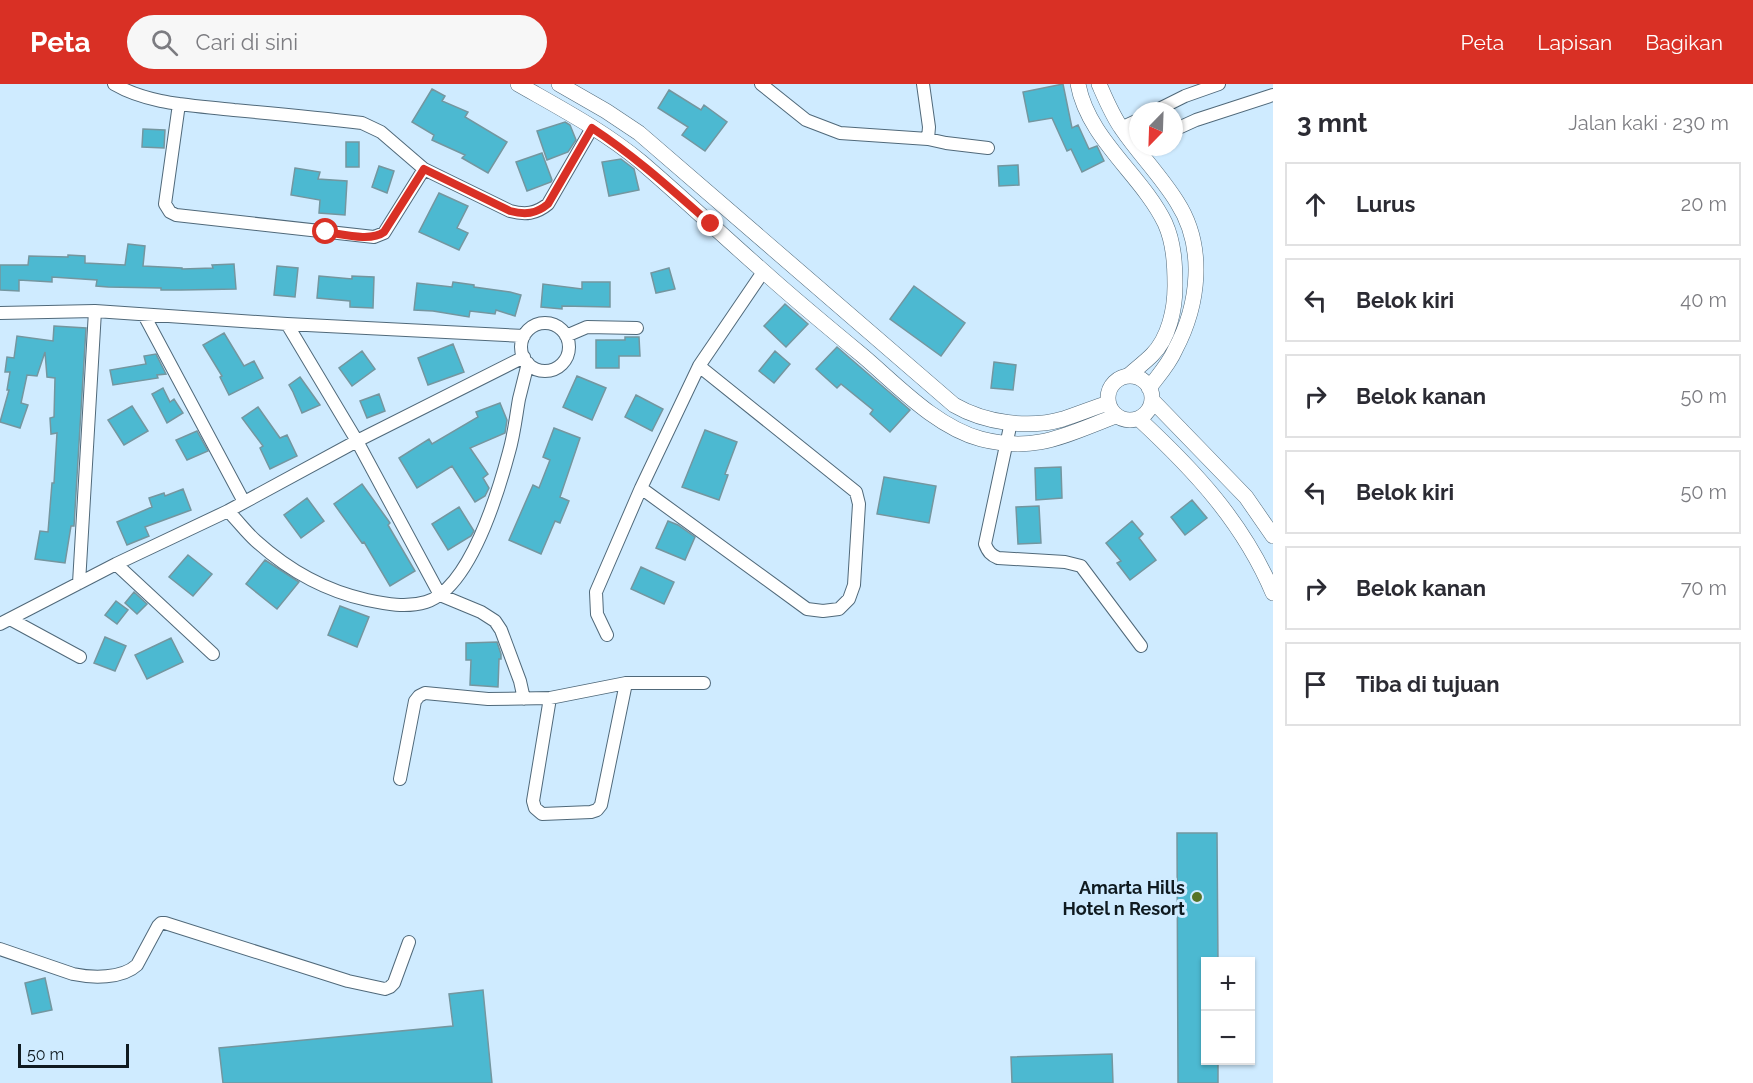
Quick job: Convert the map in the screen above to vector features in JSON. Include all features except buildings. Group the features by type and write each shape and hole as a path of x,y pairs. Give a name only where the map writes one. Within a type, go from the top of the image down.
{"street":[{"path":"114,84 127,92 179,104 362,123 381,132 424,169 510,211 522,214 534,213 548,204 592,128"},
{"path":"518,84 592,128 640,161 764,272 926,410 960,432 981,439 1026,445 1063,437 1112,409"},
{"path":"559,84 639,133 954,405 974,415 992,420 1038,423 1112,409"},
{"path":"761,84 806,120 840,133 927,139 988,148"},
{"path":"923,84 928,127 927,139"},
{"path":"1078,84 1092,121 1156,208 1165,224 1176,264 1175,297 1164,338 1154,354 1128,376 1116,380 1109,390 1112,409 1127,420 1139,419 1148,411 1151,394 1184,331 1196,291 1196,258 1192,233 1186,217 1144,156"},
{"path":"1099,84 1113,114 1129,138"},
{"path":"1173,102 1220,84"},
{"path":"1183,126 1273,95"},
{"path":"179,104 165,204 170,212 176,215 369,237 378,236 384,232 424,169"},
{"path":"1121,128 1129,124"},
{"path":"1165,224 1186,217"},
{"path":"607,635 597,614 596,592 640,488 699,366 764,272"},
{"path":"79,583 95,311"},
{"path":"0,313 95,311 287,324 524,336"},
{"path":"144,315 244,502"},
{"path":"838,335 854,318"},
{"path":"228,511 255,540 277,558 308,579 332,590 390,604 412,605 427,602 440,595 462,571 489,513 510,450 526,360 522,343 524,336 534,326 549,323 562,330 569,343 567,357 556,368 542,370 526,360"},
{"path":"287,324 357,441 440,595 481,612 495,621 504,637 524,699"},
{"path":"566,336 587,327 637,328"},
{"path":"5,622 116,564 228,511 357,441 526,360"},
{"path":"640,488 807,609 823,611 838,609 849,599 854,585 856,562 859,504 856,492 699,366"},
{"path":"1128,376 1141,379 1151,394 1246,497 1273,536"},
{"path":"1139,419 1212,492 1241,532 1273,593"},
{"path":"1011,422 985,544 987,550 998,558 1065,562 1081,566 1141,646"},
{"path":"1212,492 1227,478"},
{"path":"116,564 213,654"},
{"path":"5,622 80,657"},
{"path":"400,779 415,701 425,693 488,699 550,698 626,683 704,682"},
{"path":"550,698 533,801 535,808 542,814 591,812 597,810 601,805 626,683"},
{"path":"0,949 85,977 120,974 132,970 137,965 158,926 165,923 348,981 385,989 394,983 409,942"}],"place":[{"name":"Amarta Hills Hotel n Resort","path":"1197,897"}],"route":[{"path":"326,232 369,237 380,235 424,169 510,211 522,214 534,213 548,204 592,128 640,161 711,224"}]}
